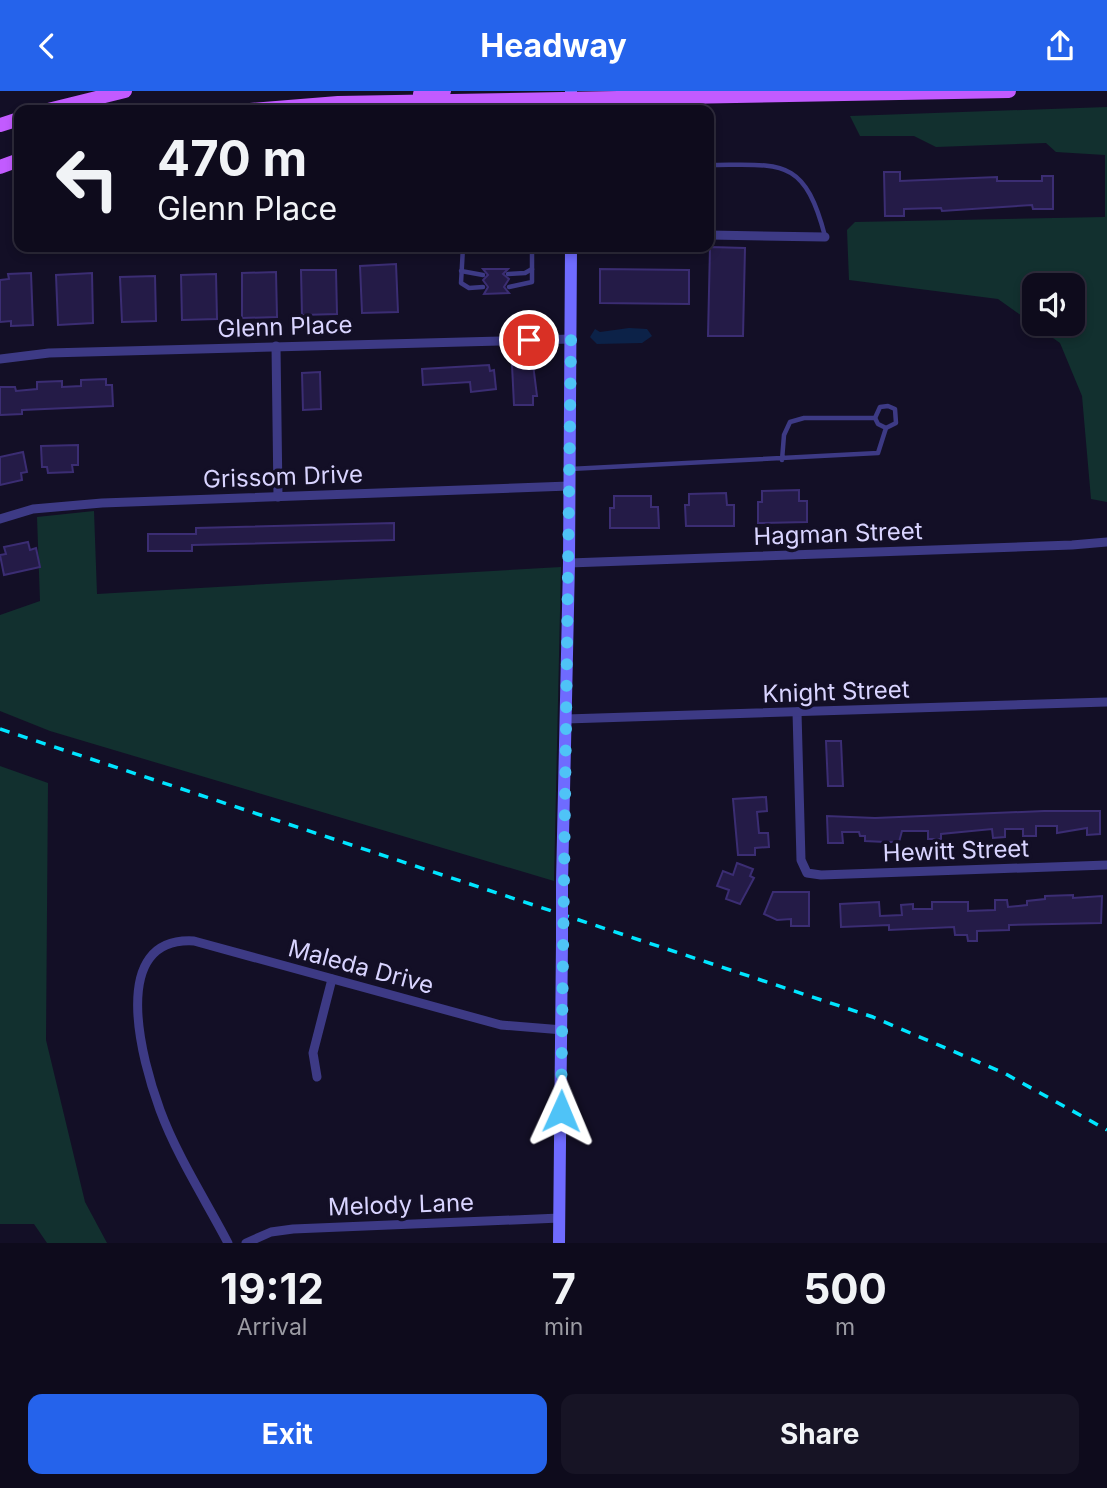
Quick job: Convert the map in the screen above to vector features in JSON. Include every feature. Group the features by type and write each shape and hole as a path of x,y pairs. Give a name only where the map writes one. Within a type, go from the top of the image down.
{"main road":[{"path":"68,105 125,91"},
{"path":"313,105 444,91"},
{"path":"338,103 1009,91"},
{"path":"559,1243 571,252"}],"street":[{"path":"714,235 825,237"},
{"name":"Glenn Place","path":"0,359 49,353 571,339"},
{"path":"276,346 278,497"},
{"name":"Grissom Drive","path":"0,519 33,509 75,506 569,487"},
{"name":"Hagman Street","path":"569,563 1107,542"},
{"name":"Knight Street","path":"566,719 1107,702"},
{"name":"Hewitt Street","path":"797,712 802,860 807,873 821,875 1107,865"},
{"name":"Maleda Drive","path":"228,1243 171,1135 151,1083 141,1033 139,999 141,969 153,952 171,941 194,941 501,1025 563,1030"},
{"path":"317,1077 313,1053 332,979"},
{"name":"Melody Lane","path":"246,1243 271,1232 293,1229 559,1218"}],"lane":[{"path":"714,165 767,165 794,173 802,180 818,209 825,237"},
{"path":"462,252 460,271 464,287 484,287"},
{"path":"509,287 532,282 532,252"},
{"path":"509,274 525,273 532,269"},
{"path":"460,271 483,275"},
{"path":"569,469 878,453 886,428 896,423 895,409 880,407 875,418"},
{"path":"782,460 784,435 790,422 804,418 875,418"},
{"path":"875,418 878,424 886,428"}],"green space":[{"path":"1107,107 1107,502 1091,499 1082,396 1060,343 1050,336 1085,336 1085,273 1022,273 1022,316 998,299 849,280 847,230 855,222 1105,217 1105,155 1056,152 1046,143 936,147 914,136 860,136 850,116"},
{"path":"94,511 97,594 561,567 554,881 50,731 0,711 0,615 40,601 37,517"},
{"path":"0,766 48,783 46,1040 85,1202 107,1243 47,1243 34,1224 0,1224"}],"water":[{"path":"629,328 647,329 652,336 642,343 597,344 590,337 595,329 600,332"}],"building":[{"path":"884,172 900,172 900,181 997,177 997,181 1042,181 1042,176 1053,176 1053,209 1033,209 1032,205 942,211 941,208 904,209 904,216 885,216"},
{"path":"714,247 745,248 743,336 708,336 710,252 714,252"},
{"path":"396,264 398,312 362,313 360,266"},
{"path":"483,269 508,269 503,274 509,279 504,287 509,293 484,294 488,287 483,280 488,275"},
{"path":"600,269 689,270 689,304 600,303"},
{"path":"301,270 336,270 337,314 302,315"},
{"path":"276,272 277,317 242,318 242,273"},
{"path":"31,273 33,325 11,326 11,321 0,322 0,280 9,279 8,274"},
{"path":"92,273 93,323 58,325 56,275"},
{"path":"216,274 217,319 182,320 181,275"},
{"path":"155,276 156,321 122,322 120,277"},
{"path":"533,364 537,396 533,396 533,405 514,405 512,365"},
{"path":"489,365 490,371 494,370 496,389 471,392 470,382 423,385 422,369"},
{"path":"320,372 321,409 303,410 302,373"},
{"path":"106,379 106,385 112,385 113,406 22,410 22,414 0,415 0,387 15,387 16,391 37,389 37,382 62,381 62,387 81,386 81,380"},
{"path":"78,445 78,465 72,465 73,472 48,473 47,467 42,467 41,446"},
{"path":"23,452 27,472 21,473 22,480 0,485 0,457"},
{"path":"799,490 799,501 807,501 807,522 758,523 758,502 762,502 762,491"},
{"path":"726,493 727,505 734,505 734,526 686,526 685,505 689,505 689,494"},
{"path":"614,496 651,496 651,507 658,507 659,528 610,528 610,508 614,508"},
{"path":"394,523 394,540 192,545 192,551 148,551 148,534 196,534 196,528"},
{"path":"28,542 30,550 36,548 40,567 4,575 0,555 6,554 4,547"},
{"path":"826,741 841,741 843,786 828,786"},
{"path":"766,797 767,811 757,812 759,833 768,833 769,847 755,848 755,855 738,855 733,799"},
{"path":"1100,811 1100,834 1087,835 1087,828 1057,833 1057,826 1036,826 1036,836 1023,836 1023,829 1005,829 1005,837 993,838 992,829 941,834 941,839 928,839 928,831 902,831 899,842 885,842 865,841 865,836 860,836 859,832 842,832 843,843 828,843 827,816 875,818"},
{"path":"737,863 753,869 750,876 754,878 740,904 726,899 729,890 717,886 723,871 733,875"},
{"path":"773,892 809,892 809,926 791,926 791,919 777,920 764,914"},
{"path":"1073,895 1073,898 1102,896 1101,923 1009,925 1009,930 977,931 977,941 968,941 967,935 955,935 954,927 889,930 889,925 841,927 840,904 879,902 880,916 902,915 901,905 913,904 913,909 932,909 932,902 968,902 968,911 995,910 995,900 1007,900 1008,907 1027,905 1027,901 1045,899 1045,896"}],"railway":[{"path":"0,729 873,1017 1004,1073 1107,1130"}],"route":[{"path":"529,340 571,339 561,1111"}]}
